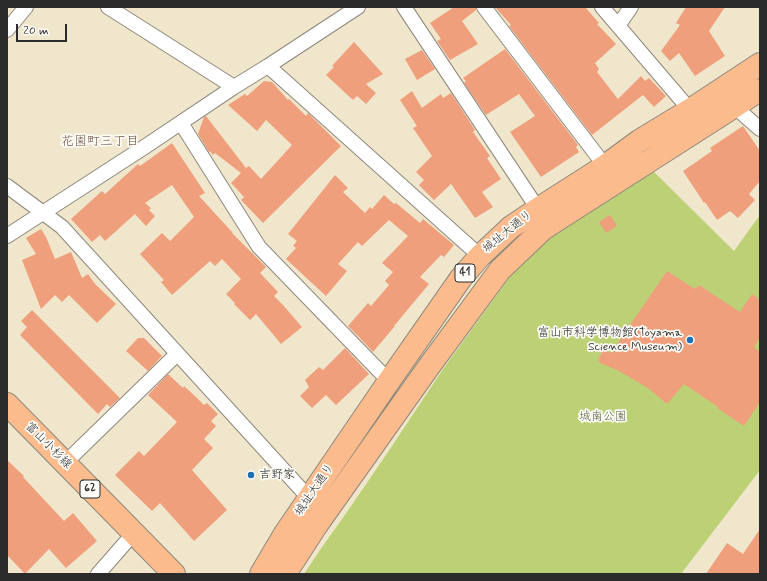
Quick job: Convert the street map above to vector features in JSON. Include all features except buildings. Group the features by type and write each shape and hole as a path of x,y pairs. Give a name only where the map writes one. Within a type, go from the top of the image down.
{"main road":[{"name":"城址大通り","path":"261,574 284,535 389,381 461,278 480,256 511,227 605,166 639,141 690,110 760,64"},
{"name":"城址大通り","path":"285,574 320,520 500,270 543,229 760,90"},
{"name":"富山小杉線","path":"7,404 133,534 174,574"}],"street":[{"path":"7,30 26,7"},
{"path":"108,7 234,87"},
{"path":"7,236 358,7"},
{"path":"404,7 538,209"},
{"path":"484,7 605,166"},
{"path":"602,7 690,110"},
{"path":"618,26 631,7"},
{"path":"268,66 480,256"},
{"path":"735,107 760,129"},
{"path":"181,123 259,248 389,381"},
{"path":"7,186 62,227 309,498"},
{"path":"65,463 177,354"},
{"path":"98,574 133,534"}],"green space":[{"name":"城南公園","path":"653,171 734,251 760,215 760,470 681,574 304,574 443,369 509,278 551,237"}],"place":[{"name":"富山市科学博物館(Toyama Science Museum)","path":"690,340"},
{"name":"吉野家","path":"251,475"}],"district":[{"name":"花園町三丁目","path":"100,142"}]}
